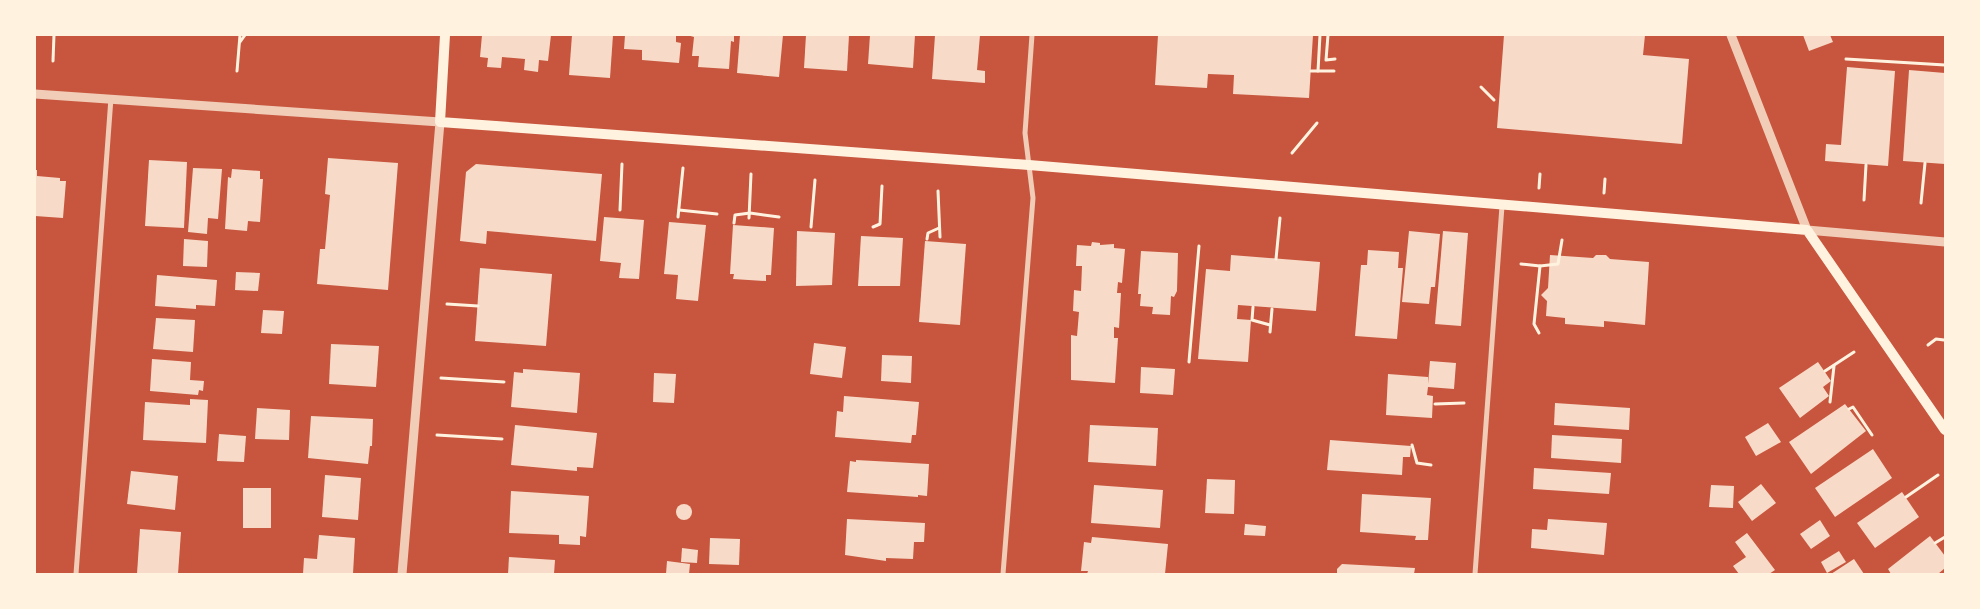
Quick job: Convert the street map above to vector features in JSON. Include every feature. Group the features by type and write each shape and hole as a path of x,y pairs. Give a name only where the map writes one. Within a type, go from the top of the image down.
{"main road":[{"path":"445,35 440,122 1029,165 1807,230 1945,430"}],"street":[{"path":"1003,574 1033,198 1025,133 1032,35"},
{"path":"1731,35 1807,230 1945,242"},
{"path":"35,94 440,122 402,574"},
{"path":"76,574 111,98"},
{"path":"1475,574 1502,206"}],"path":[{"path":"53,61 54,35"},
{"path":"237,71 240,35"},
{"path":"240,43 245,35"},
{"path":"1318,71 1320,35"},
{"path":"1328,35 1326,60 1335,59"},
{"path":"1846,59 1945,65"},
{"path":"1311,71 1334,71"},
{"path":"1481,87 1494,100"},
{"path":"1292,153 1317,123"},
{"path":"1921,203 1925,163"},
{"path":"620,210 622,164"},
{"path":"1864,200 1866,165"},
{"path":"678,217 683,168"},
{"path":"749,218 751,174"},
{"path":"810,227 815,180"},
{"path":"873,227 880,224 882,186"},
{"path":"938,192 940,237"},
{"path":"679,210 717,214"},
{"path":"734,223 735,215 750,213 779,217"},
{"path":"1276,258 1280,218"},
{"path":"927,239 928,233 939,228"},
{"path":"1521,264 1540,266 1558,264 1562,240"},
{"path":"1189,362 1199,246"},
{"path":"1539,333 1534,324 1540,266"},
{"path":"446,304 478,306"},
{"path":"1253,307 1252,320 1270,325"},
{"path":"1270,332 1272,309"},
{"path":"1928,345 1936,339 1944,340"},
{"path":"1825,371 1854,352"},
{"path":"1830,402 1834,366"},
{"path":"441,378 504,382"},
{"path":"1435,404 1464,403"},
{"path":"1849,409 1853,407 1872,435"},
{"path":"437,435 502,439"},
{"path":"1412,445 1417,463 1431,465"},
{"path":"1906,498 1938,475"},
{"path":"1935,544 1945,537"}],"building":[{"path":"482,35 551,35 548,61 539,60 538,72 524,70 525,59 502,57 501,68 487,67 488,58 480,57"},
{"path":"572,35 613,35 610,78 569,75"},
{"path":"625,35 676,35 676,42 681,43 679,63 642,60 642,50 624,49"},
{"path":"687,35 734,35 734,42 731,41 729,69 698,67 699,56 692,56 694,37"},
{"path":"740,35 783,35 779,77 737,73"},
{"path":"806,35 849,35 847,71 804,68"},
{"path":"870,35 915,35 913,68 868,64"},
{"path":"935,35 980,35 977,70 985,71 985,83 932,79"},
{"path":"1158,35 1313,35 1309,98 1233,94 1234,75 1208,74 1207,88 1155,85"},
{"path":"1504,35 1645,35 1643,55 1689,59 1682,144 1497,128"},
{"path":"1803,35 1830,35 1833,42 1809,51"},
{"path":"1847,67 1895,71 1888,166 1825,161 1826,144 1841,145"},
{"path":"1909,70 1945,73 1945,164 1903,161"},
{"path":"328,158 398,163 388,290 317,284 320,249 325,249 330,195 325,194"},
{"path":"149,160 187,162 184,228 145,226"},
{"path":"476,164 602,174 596,241 487,231 486,244 460,241 466,172"},
{"path":"193,168 222,169 218,219 208,218 207,234 188,232"},
{"path":"232,169 260,171 260,179 263,179 260,222 248,221 247,231 225,229 228,177 231,178"},
{"path":"35,170 37,170 37,176 60,178 60,181 66,181 63,218 35,216"},
{"path":"604,217 644,220 639,279 619,278 621,263 600,261"},
{"path":"669,222 706,225 698,301 676,299 678,275 664,274"},
{"path":"733,225 774,228 771,275 766,275 766,281 733,279 734,274 730,274"},
{"path":"797,231 835,233 832,285 796,286"},
{"path":"1409,231 1440,234 1435,287 1431,287 1429,304 1402,302"},
{"path":"1443,231 1468,233 1461,326 1435,324"},
{"path":"861,236 903,238 900,286 858,286"},
{"path":"184,239 208,241 207,267 183,266"},
{"path":"925,241 966,244 960,325 919,322"},
{"path":"1092,242 1100,243 1100,245 1114,244 1114,248 1125,249 1122,283 1118,282 1117,293 1121,293 1119,328 1114,327 1114,338 1118,338 1115,383 1071,380 1071,335 1077,336 1079,312 1073,311 1074,290 1081,291 1082,266 1076,266 1077,245 1091,246"},
{"path":"1368,250 1399,252 1398,268 1403,268 1397,339 1355,336 1361,265 1367,265"},
{"path":"1141,251 1178,253 1177,291 1174,297 1171,296 1170,315 1152,314 1153,307 1140,306 1141,294 1138,294"},
{"path":"1231,255 1320,262 1316,311 1238,305 1237,319 1251,320 1248,362 1198,359 1206,269 1230,271"},
{"path":"1550,255 1593,258 1596,255 1606,255 1610,259 1649,262 1645,325 1604,321 1604,327 1565,324 1565,318 1546,316 1547,301 1541,295 1548,288"},
{"path":"480,268 552,274 546,346 475,341"},
{"path":"236,272 260,273 258,291 235,290"},
{"path":"157,275 217,280 215,306 196,305 196,309 155,306"},
{"path":"263,310 284,311 282,334 261,333"},
{"path":"156,318 195,320 193,352 153,349"},
{"path":"814,343 846,347 842,378 810,374"},
{"path":"331,344 379,346 376,387 329,384"},
{"path":"882,355 912,356 911,383 881,381"},
{"path":"152,359 191,362 190,380 204,381 203,391 199,390 198,395 150,391"},
{"path":"1430,361 1456,363 1454,389 1428,387 1427,395 1433,396 1432,418 1386,415 1388,374 1428,377 1428,384"},
{"path":"1818,362 1831,381 1823,387 1829,396 1800,418 1779,388"},
{"path":"1141,367 1175,369 1173,395 1140,393"},
{"path":"523,369 580,373 577,413 511,407 514,372 523,373"},
{"path":"654,373 676,374 674,403 653,402"},
{"path":"844,396 919,402 916,435 912,435 911,443 835,437 837,411 843,412"},
{"path":"190,399 208,400 206,443 143,440 145,402 190,405"},
{"path":"1555,403 1630,408 1629,430 1554,425"},
{"path":"1845,404 1866,431 1811,474 1789,442"},
{"path":"257,408 290,410 289,440 255,439"},
{"path":"311,416 373,419 372,446 370,446 368,464 308,458"},
{"path":"1768,423 1781,442 1756,456 1745,437"},
{"path":"515,425 597,433 593,468 577,467 577,471 511,465"},
{"path":"1090,425 1158,428 1156,466 1088,462"},
{"path":"219,434 246,436 244,462 217,461"},
{"path":"1552,435 1622,439 1621,463 1551,458"},
{"path":"1330,440 1411,446 1410,457 1403,457 1402,475 1327,470"},
{"path":"1873,449 1892,478 1835,517 1815,488"},
{"path":"856,460 929,464 927,496 847,492 850,461 856,462"},
{"path":"1534,468 1611,473 1609,494 1533,489"},
{"path":"131,471 178,476 175,510 127,504"},
{"path":"325,475 361,478 358,520 322,517"},
{"path":"1207,479 1235,480 1234,514 1205,513"},
{"path":"1761,484 1776,503 1752,521 1738,502"},
{"path":"1094,485 1163,490 1160,528 1091,523"},
{"path":"1711,485 1734,486 1733,508 1709,507"},
{"path":"243,488 271,488 271,528 243,528"},
{"path":"511,491 589,496 586,537 580,536 580,545 559,544 559,535 509,533"},
{"path":"1902,492 1919,517 1875,548 1857,523"},
{"path":"1362,494 1431,498 1428,540 1415,540 1416,536 1360,532"},
{"path":"681,504 687,504 692,509 690,518 681,520 676,515 676,509"},
{"path":"847,519 925,523 924,542 914,542 913,559 886,558 886,561 845,555"},
{"path":"1548,519 1607,523 1604,555 1531,548 1532,529 1547,530"},
{"path":"1820,520 1830,536 1811,549 1800,534"},
{"path":"1245,524 1266,526 1265,536 1244,535"},
{"path":"140,529 181,532 178,574 137,574"},
{"path":"1747,533 1775,570 1769,574 1739,574 1733,566 1746,557 1735,542"},
{"path":"319,535 355,538 353,574 303,574 304,558 317,559"},
{"path":"1930,536 1945,556 1945,568 1938,574 1891,574 1888,569"},
{"path":"1092,537 1168,544 1165,574 1087,574 1088,571 1081,571 1084,542 1091,543"},
{"path":"710,538 740,539 739,565 709,564"},
{"path":"682,548 698,550 697,563 681,562"},
{"path":"1839,551 1846,562 1827,573 1821,562"},
{"path":"509,557 555,560 554,574 508,574"},
{"path":"1854,559 1864,574 1831,574"},
{"path":"667,561 690,564 689,574 666,574"},
{"path":"1342,564 1415,568 1414,574 1337,574 1337,569"}]}
